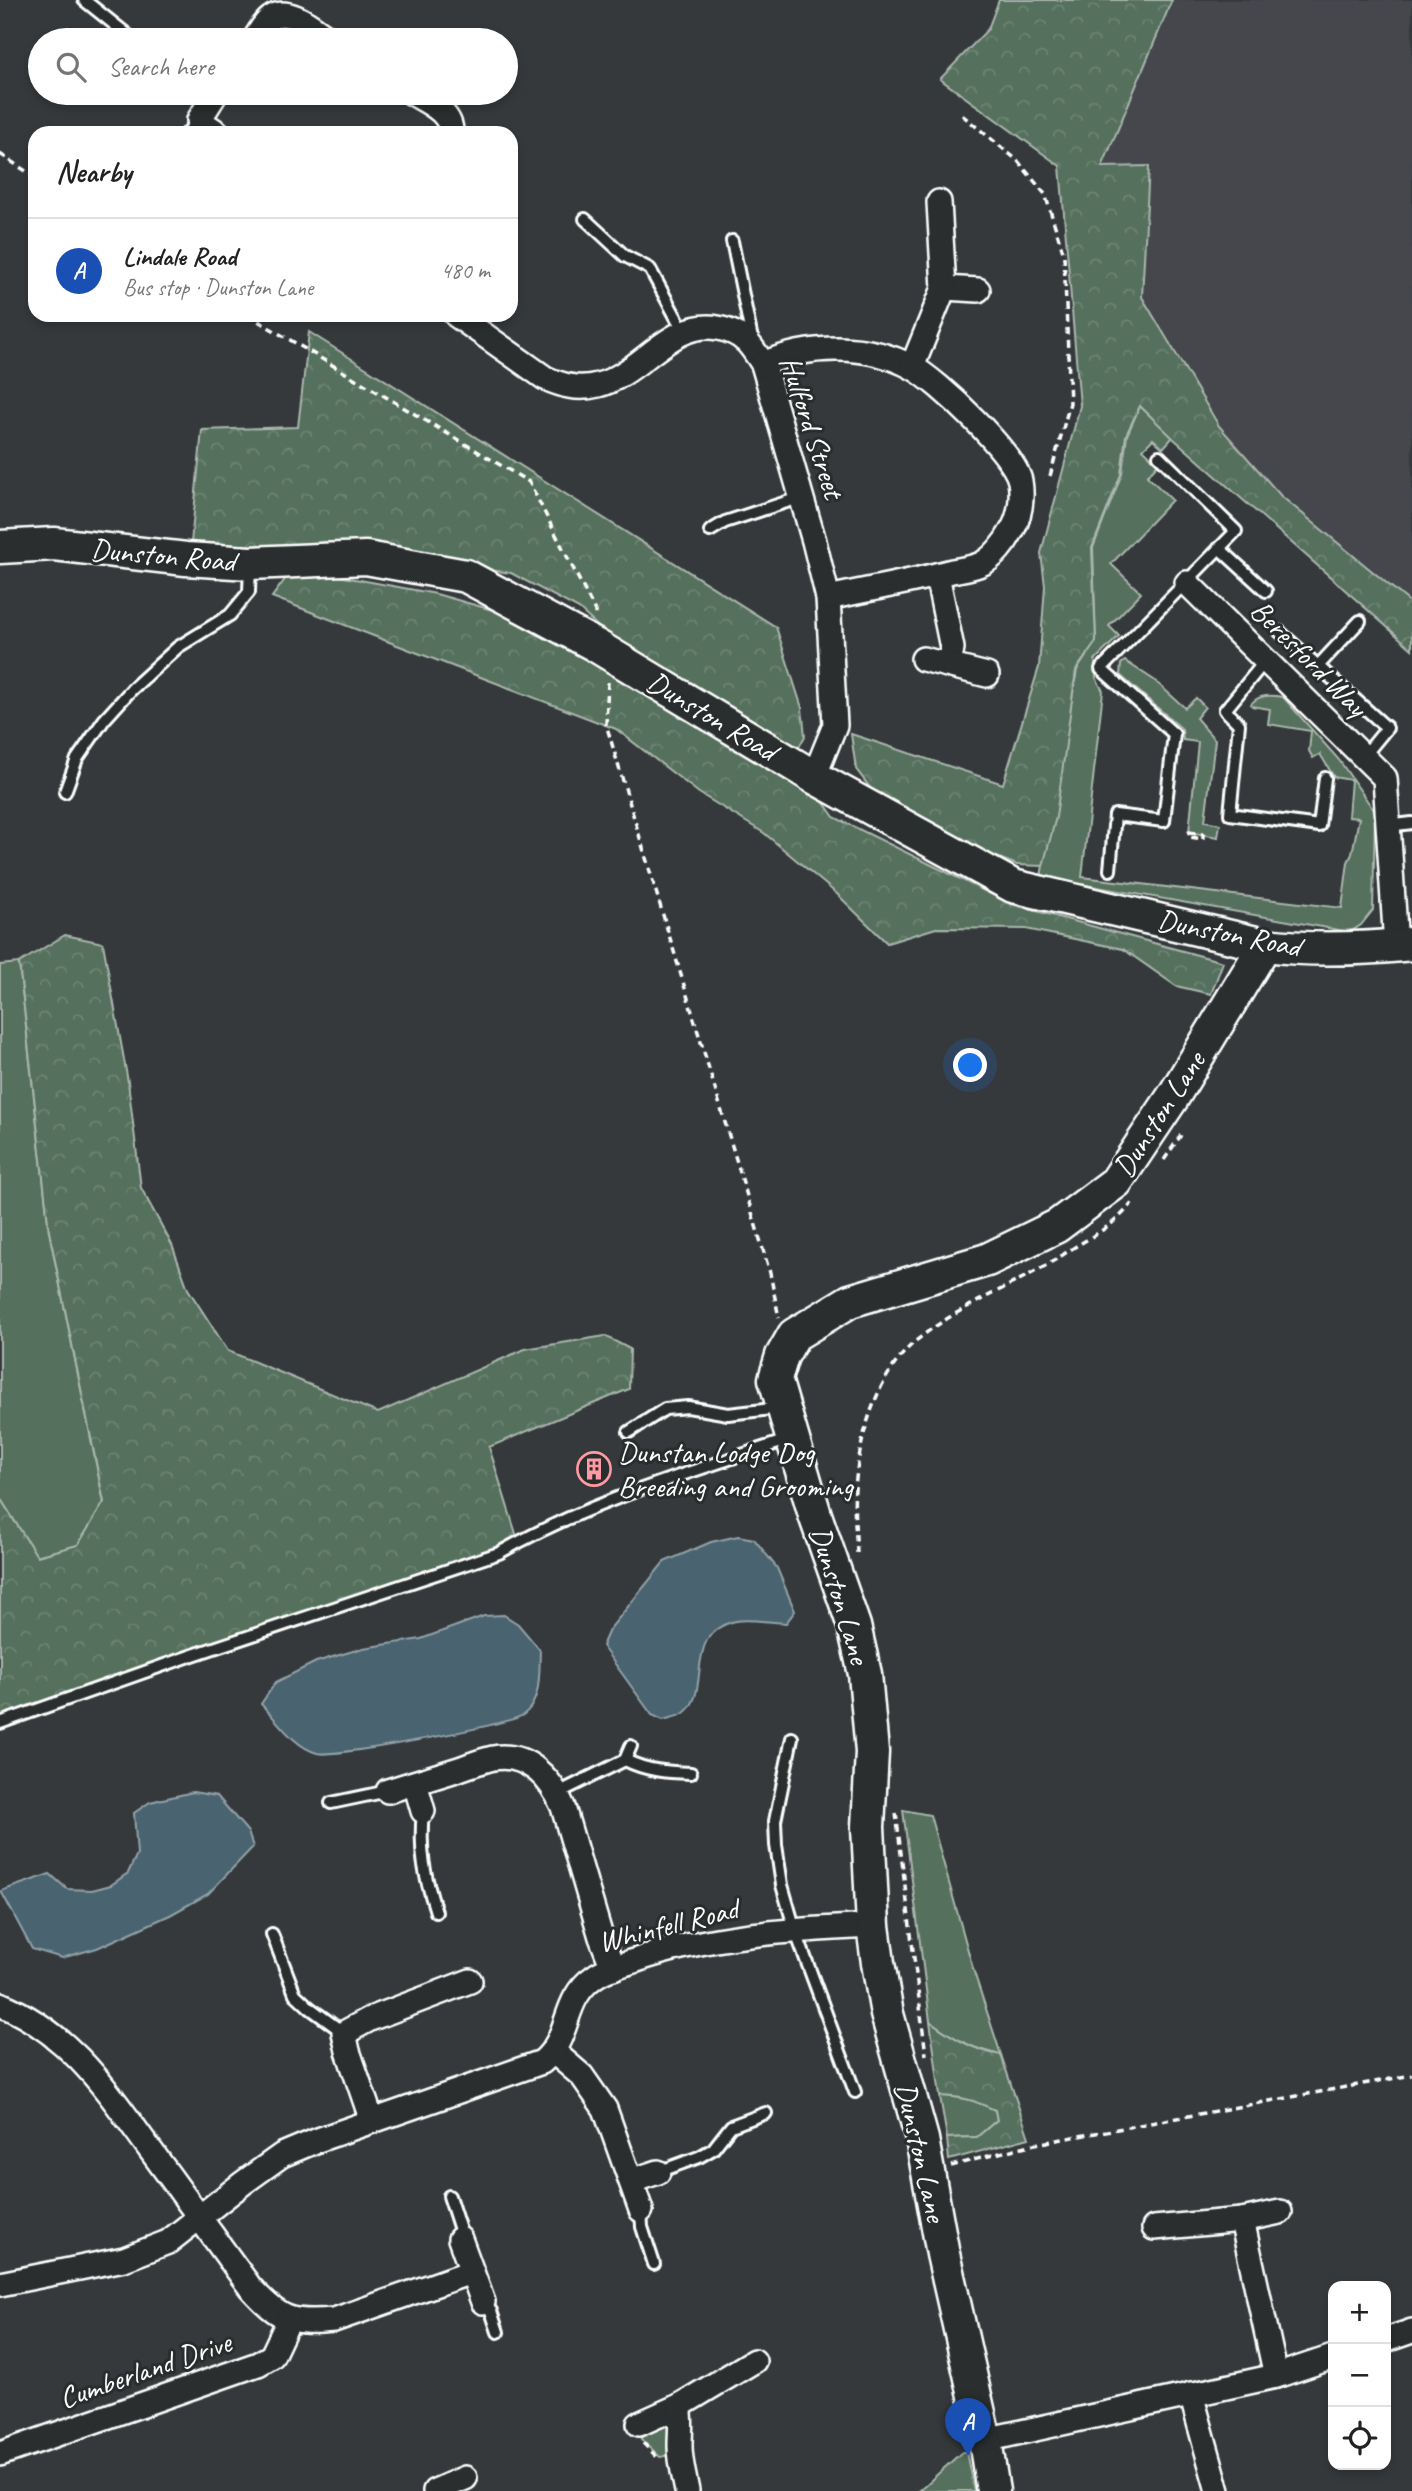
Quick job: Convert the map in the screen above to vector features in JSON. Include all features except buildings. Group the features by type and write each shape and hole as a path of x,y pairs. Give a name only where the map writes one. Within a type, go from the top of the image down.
{"street":[{"path":"263,28 269,19 281,14 296,18 312,28"},
{"path":"202,126 209,105"},
{"path":"431,105 442,112 452,126"},
{"path":"912,367 944,288 939,202"},
{"path":"944,288 978,290"},
{"name":"Hulford Street","path":"466,322 545,378 561,386 578,388 600,384 618,375 688,329 709,326 731,331 747,342 759,359 802,497 828,598 835,725 814,778"},
{"path":"759,359 825,348 855,350 912,367 977,422 1013,463 1020,480 1021,502 1016,524 1004,544 984,563 828,598"},
{"name":"Dunston Road","path":"0,547 54,544 250,564 366,558 467,576 595,645 814,778 1013,886 1265,945 1297,949 1355,949 1404,945"},
{"path":"937,575 951,648 949,665"},
{"name":"Beresford Way","path":"1187,583 1385,778 1388,826 1404,945"},
{"path":"923,659 987,674"},
{"name":"Dunston Lane","path":"993,2491 985,2440 943,2254 922,2139 887,2014 873,1926 868,1827 872,1752 865,1674 854,1626 815,1515 775,1379 782,1356 794,1335 850,1301 988,1259 1057,1226 1116,1182 1173,1097 1265,945"},
{"path":"388,1791 495,1758 516,1759 532,1765 547,1777 558,1793 613,1968"},
{"path":"415,1783 423,1811"},
{"name":"Whinfell Road","path":"554,2052 563,2034 570,2005 595,1975 703,1942 795,1930 873,1926"},
{"path":"372,2121 344,2033 470,1981"},
{"path":"0,2004 51,2032 78,2055 250,2287 270,2308 289,2320 334,2320 471,2272"},
{"path":"0,2284 124,2259 168,2242 282,2155 531,2067 554,2052 582,2076 605,2109 641,2210"},
{"path":"631,2181 658,2172"},
{"path":"1154,2228 1242,2220 1280,2212"},
{"path":"1242,2220 1276,2376"},
{"path":"460,2239 483,2302"},
{"name":"Cumberland Drive","path":"0,2454 258,2364 272,2356 289,2320"},
{"path":"1391,2338 1412,2331"},
{"path":"985,2440 1276,2376 1328,2359"},
{"path":"639,2424 679,2406 754,2361"},
{"path":"1191,2394 1217,2491"},
{"path":"679,2406 685,2482"},
{"path":"435,2491 465,2478"}],"lane":[{"path":"84,0 119,28"},
{"path":"585,219 625,256 650,269 684,332"},
{"path":"732,241 759,359"},
{"path":"1110,870 1115,815 1164,821 1174,734 1101,669 1236,531 1159,456"},
{"path":"710,531 725,522 802,497"},
{"path":"1219,548 1266,592"},
{"path":"65,792 77,759 104,720 132,689 178,647 230,615 249,592 250,564"},
{"path":"1318,666 1360,621"},
{"path":"1280,632 1387,728 1364,756"},
{"path":"1266,660 1225,710 1239,724 1230,814 1319,826 1325,778"},
{"path":"1388,826 1412,823"},
{"path":"629,1432 665,1409 688,1407 728,1414 784,1408"},
{"path":"0,1723 190,1656 499,1553 537,1531 653,1485 793,1438"},
{"path":"792,1738 775,1821 782,1885 795,1930 855,2092"},
{"path":"558,1793 625,1760 631,1746"},
{"path":"625,1760 658,1772 691,1773"},
{"path":"331,1804 388,1791"},
{"path":"423,1811 423,1869 436,1912"},
{"path":"272,1934 295,1994 344,2033"},
{"path":"658,2172 706,2153 713,2149 731,2126 766,2113"},
{"path":"449,2196 460,2230 460,2239"},
{"path":"641,2210 642,2227 654,2264"},
{"path":"483,2302 491,2311 498,2332"}],"path":[{"path":"962,115 1017,160 1045,194 1064,255 1069,402 1050,475"},
{"path":"0,154 28,172"},
{"path":"260,322 529,482 595,611 595,645"},
{"path":"608,685 606,724 770,1273 777,1315 794,1335"},
{"path":"1161,1164 1182,1132"},
{"path":"857,1555 854,1491 860,1444 877,1399 895,1364 917,1341 948,1320 1042,1269 1102,1232 1122,1217 1138,1195"},
{"path":"895,1802 927,2060"},
{"path":"928,2172 1030,2145 1412,2075"},
{"path":"639,2424 634,2434 685,2482"}],"shaded area":[{"path":"1172,0 1412,0 1412,612 1281,496 1219,426 1142,297 1149,166 1102,168"}],"green space":[{"path":"999,0 1172,0 1102,167 1149,166 1142,297 1219,426 1281,496 1412,604 1412,649 1140,406 1126,435 1121,474 1092,548 1096,642 1076,670 1056,817 1043,866 1017,865 951,839 877,797 856,769 851,734 1003,784 1039,667 1045,586 1041,553 1080,406 1060,166 940,79 988,29"},
{"path":"309,332 776,627 802,708 805,736 798,749 638,663 579,609 511,573 376,551 191,543 202,430 298,427"},
{"path":"1140,406 1173,437 1163,448 1153,439 1143,449 1158,464 1147,476 1172,500 1111,564 1141,593 1109,626 1119,636 1095,660 1096,678 1103,691 1082,877 1342,908 1348,862 1359,818 1348,817 1351,780 1334,777 1320,754 1313,758 1309,751 1311,731 1268,724 1270,709 1251,704 1261,697 1283,697 1339,760 1375,812 1373,910 1361,925 1350,932 1041,877 1077,670 1096,641 1093,548 1122,473 1127,435"},
{"path":"333,575 436,594 517,617 611,661 764,767 822,800 834,817 1011,904 1223,962 1211,994 1176,986 1123,949 1026,929 936,928 887,943 837,894 764,833 699,793 616,729 272,597 286,578"},
{"path":"1125,661 1154,680 1185,708 1196,698 1205,707 1196,718 1215,740 1205,821 1220,824 1218,837 1189,832 1198,742 1183,740 1182,729 1120,675 1121,664"},
{"path":"65,935 103,943 128,1082 141,1188 172,1245 188,1289 228,1351 378,1413 525,1349 605,1336 630,1349 629,1389 489,1447 521,1550 473,1568 305,1618 14,1711 0,1718 0,1498 37,1556 78,1545 104,1502 49,1231 19,963"},
{"path":"19,963 49,1231 104,1503 78,1545 36,1556 0,1498 0,965"},
{"path":"903,1810 930,1815 974,1972 1001,2055 964,2042 930,2021"},
{"path":"930,2021 964,2042 1001,2055 1029,2138 949,2160 947,2138 977,2137 997,2120 995,2110 974,2101 940,2096"},
{"path":"940,2096 974,2101 995,2110 997,2120 977,2137 947,2138"},
{"path":"672,2420 672,2455 660,2457 641,2439 640,2433"},
{"path":"962,2452 966,2452 974,2491 919,2491"}],"water":[{"path":"738,1536 754,1539 777,1568 795,1611 786,1623 741,1620 719,1627 709,1637 703,1650 697,1691 692,1703 684,1713 663,1720 652,1715 602,1646 609,1630 664,1562 711,1542"},
{"path":"504,1615 518,1624 540,1650 538,1686 534,1702 523,1715 511,1720 386,1746 317,1753 293,1739 261,1704 276,1682 316,1662 363,1648 421,1639 484,1616"},
{"path":"193,1792 217,1796 248,1832 253,1847 208,1894 170,1915 97,1948 62,1958 32,1949 1,1891 50,1874 67,1889 92,1890 111,1885 128,1873 137,1854 134,1813 150,1802"}],"place":[{"name":"Dunstan Lodge Dog Breeding and Grooming","path":"594,1469"},
{"name":"Lindale Road","path":"968,2456"}]}
